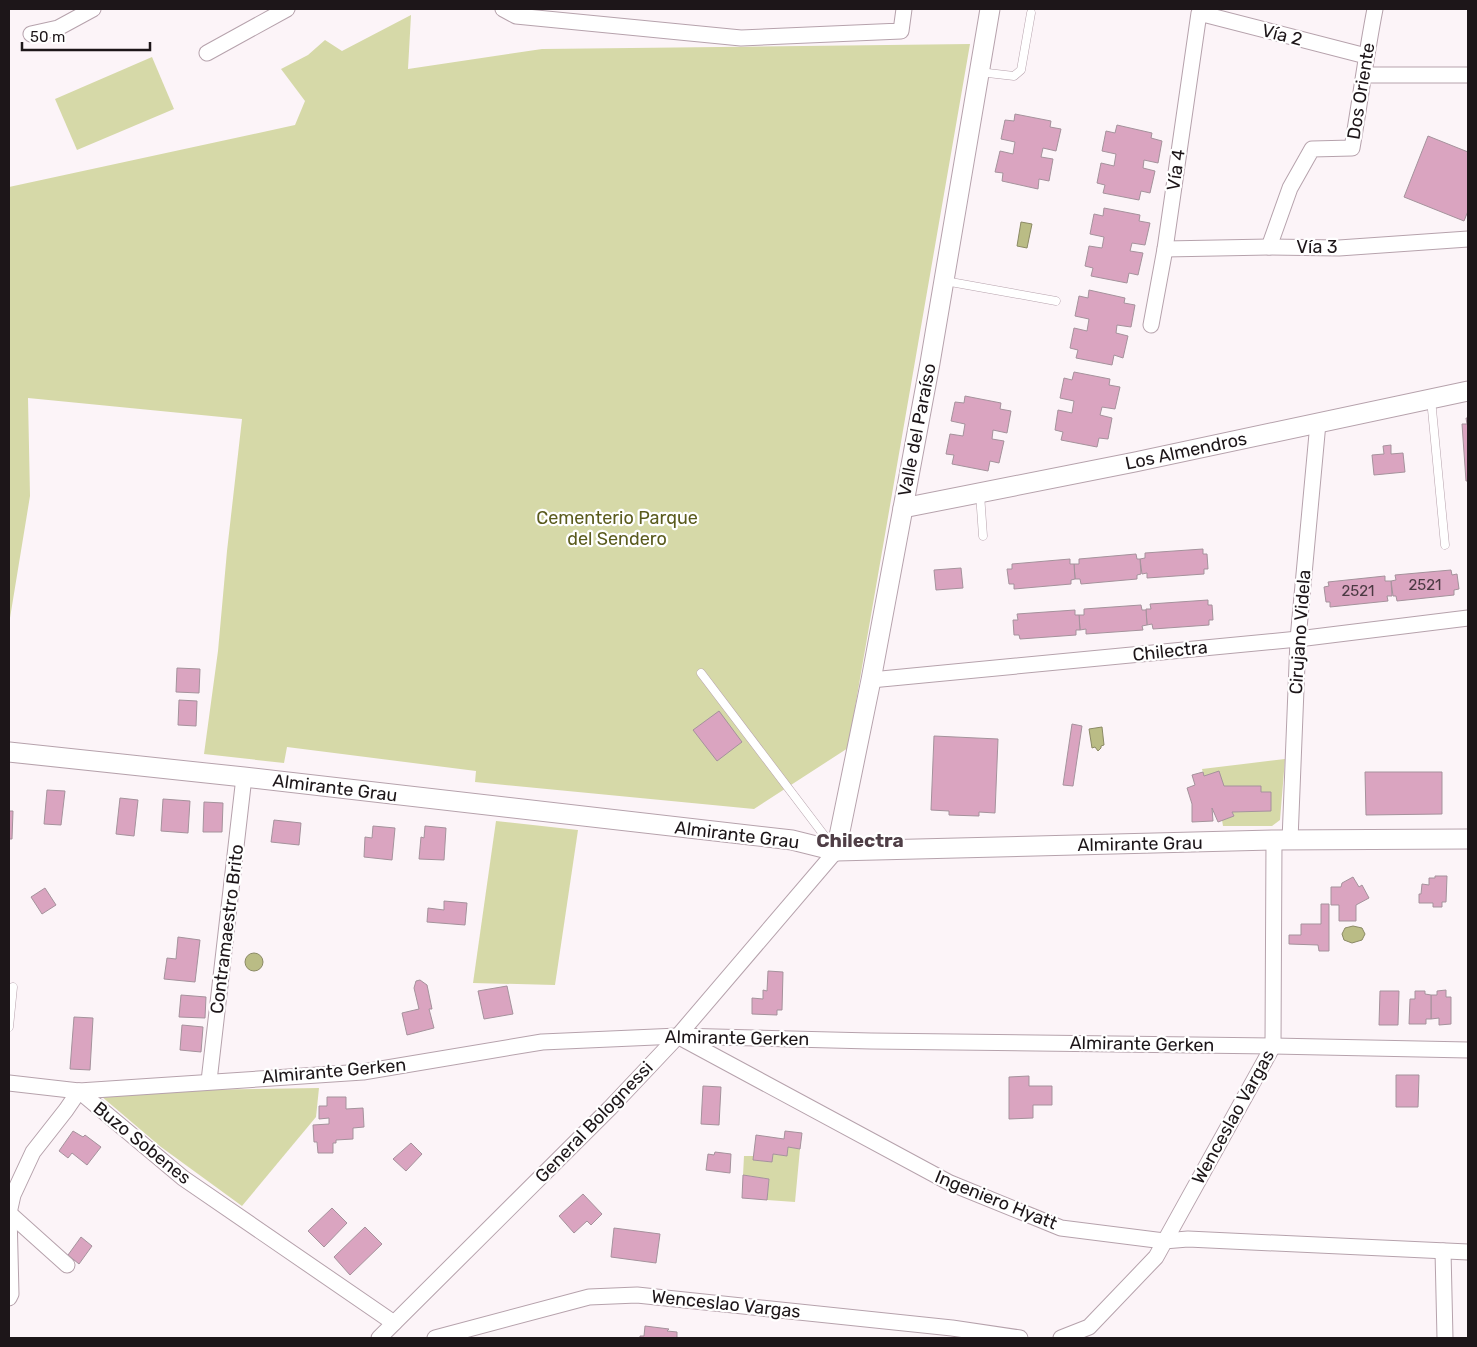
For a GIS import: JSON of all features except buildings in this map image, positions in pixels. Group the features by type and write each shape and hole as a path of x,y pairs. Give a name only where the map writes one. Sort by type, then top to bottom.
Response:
{"street":[{"path":"31,34 58,28 93,9"},
{"path":"207,54 288,9"},
{"path":"503,9 516,16 741,38 901,31 904,9"},
{"name":"Valle del Paraíso","path":"836,851 871,680 930,363 990,9"},
{"name":"Dos Oriente","path":"1269,247 1290,188 1312,149 1352,148 1375,9"},
{"name":"Vía 2","path":"1199,13 1366,56"},
{"name":"Vía 4","path":"1151,325 1165,249 1199,13"},
{"path":"1365,74 1468,75"},
{"name":"Vía 3","path":"1165,249 1338,248 1468,238"},
{"name":"Los Almendros","path":"903,508 1135,462 1468,391"},
{"name":"Cirujano Videla","path":"1282,840 1318,423"},
{"name":"Chilectra","path":"871,680 1298,639 1468,618"},
{"name":"Almirante Grau","path":"9,752 792,840 836,851 1282,840 1468,839"},
{"name":"Contramaestro Brito","path":"209,1082 244,777"},
{"name":"Wenceslao Vargas","path":"1061,1338 1089,1327 1156,1257 1273,1046 1282,840"},
{"name":"General Bolognessi","path":"379,1338 610,1108 678,1036 836,851"},
{"name":"Almirante Gerken","path":"9,1082 79,1091 364,1072 542,1042 678,1036 1468,1050"},
{"name":"Ingeniero Hyatt","path":"678,1036 950,1183 1061,1228 1164,1241 1188,1239 1468,1252"},
{"name":"Buzo Sobenes","path":"9,1298 11,1294 9,1213 13,1195 33,1152 79,1091 183,1178 394,1323"},
{"path":"9,1213 67,1266"},
{"path":"1443,1251 1445,1338"},
{"name":"Wenceslao Vargas","path":"436,1338 589,1297 637,1295 952,1333 1020,1338"}],"lane":[{"path":"980,72 1014,76 1021,70 1031,13"},
{"path":"944,281 1056,302"},
{"path":"1431,399 1445,545"},
{"path":"980,492 983,536"},
{"path":"701,673 836,851"},
{"path":"9,1027 13,987"}],"green space":[{"name":"Cementerio Parque del Sendero","path":"411,15 408,69 542,49 970,44 848,748 754,809 475,782 476,771 287,747 284,763 204,754 218,651 242,419 28,398 30,496 9,624 9,187 295,125 305,101 281,69 308,55 325,40 342,51"},
{"path":"152,57 174,109 77,150 55,99"},
{"path":"1285,759 1280,820 1272,826 1223,826 1222,820 1234,816 1232,812 1270,811 1271,792 1261,792 1261,786 1224,786 1204,776 1202,769"},
{"path":"496,821 578,830 555,985 473,983"},
{"path":"319,1088 316,1117 242,1206 161,1147 101,1096 190,1090"},
{"path":"788,1147 800,1149 795,1202 767,1200 769,1179 743,1175 744,1156 753,1156 753,1160 772,1162 773,1154 787,1156"}],"shaded area":[{"path":"1021,222 1032,224 1027,248 1017,246"},
{"path":"1102,727 1104,745 1098,751 1095,747 1092,748 1089,729"},
{"path":"1353,926 1362,928 1365,934 1362,940 1352,943 1344,940 1342,934 1345,928"},
{"path":"250,953 258,953 263,958 261,969 250,971 245,966 245,958"}],"district":[{"name":"Chilectra","path":"860,840"}]}
